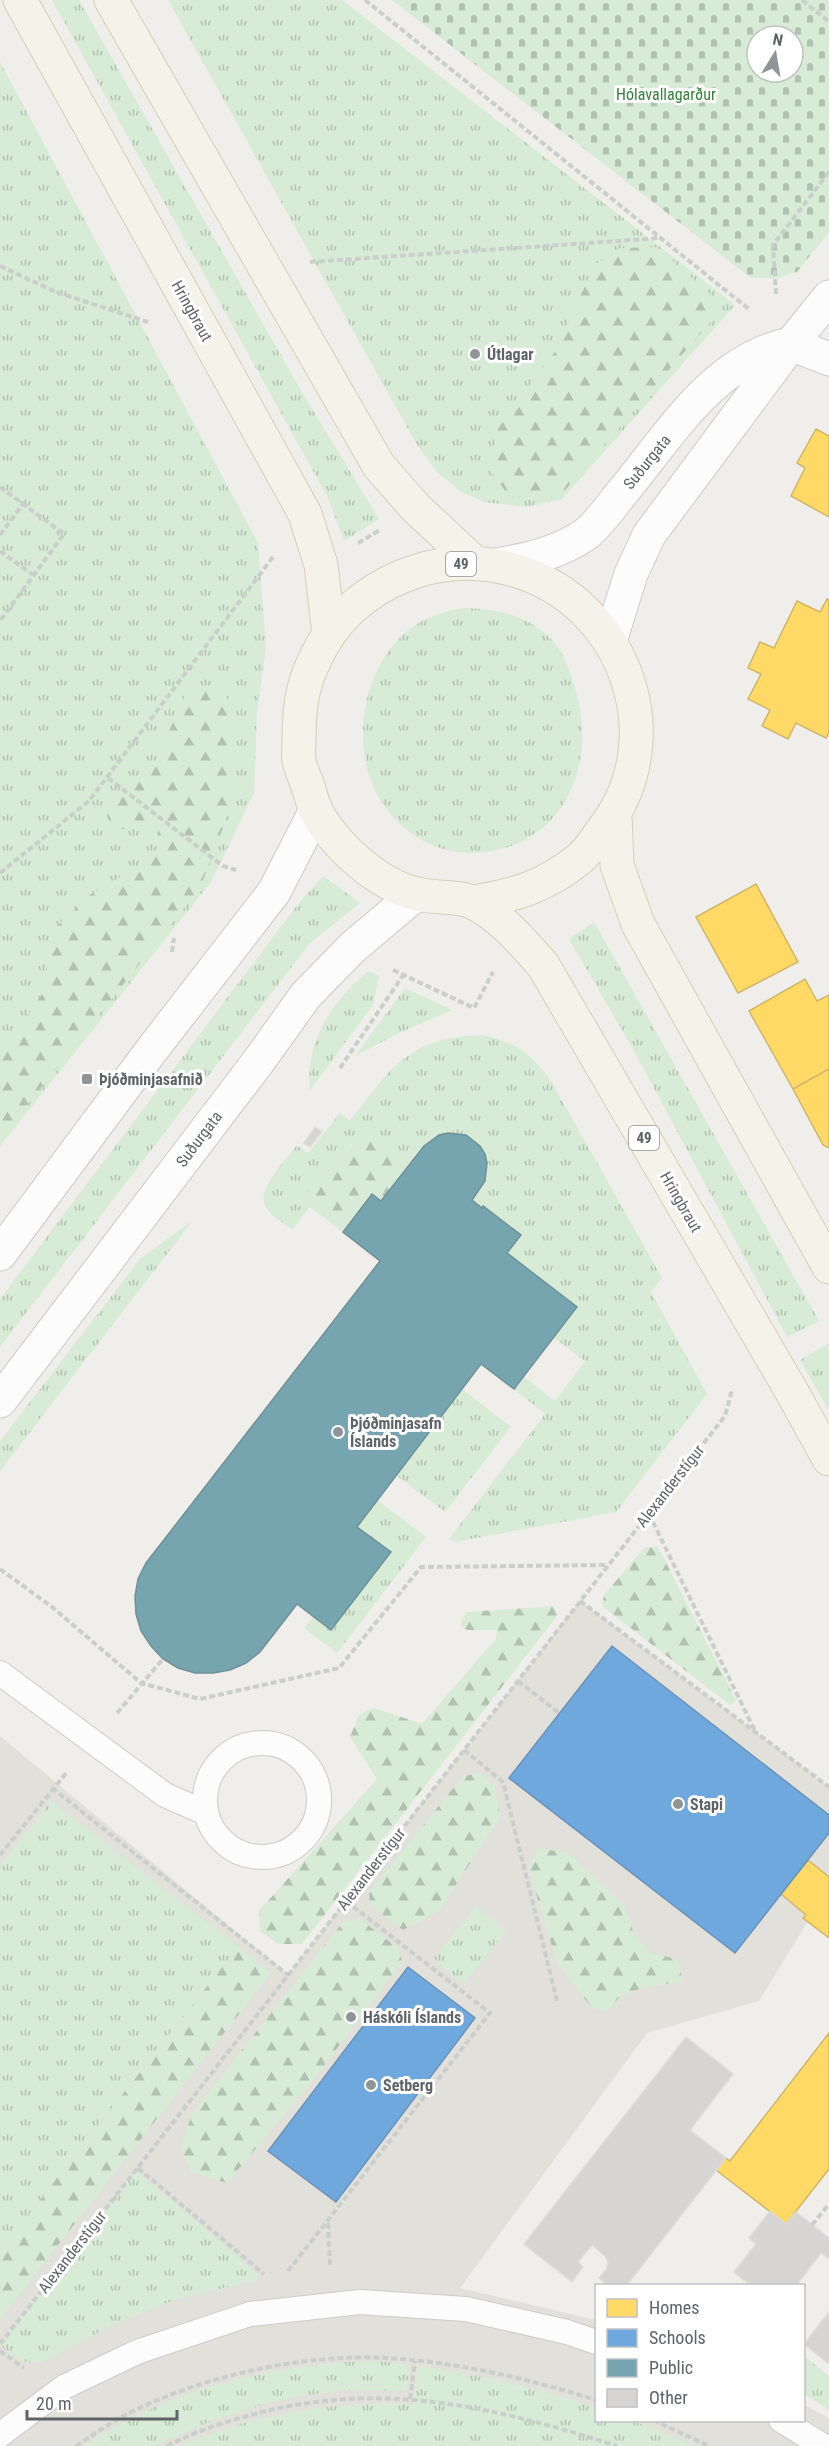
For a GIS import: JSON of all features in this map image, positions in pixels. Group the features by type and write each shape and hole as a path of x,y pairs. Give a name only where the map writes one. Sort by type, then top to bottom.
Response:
{"main road":[{"name":"Hringbraut","path":"20,0 305,514 321,565 329,634"},
{"name":"49","path":"111,0 379,466 416,508 485,564"},
{"path":"610,641 631,573 649,536 791,344 829,297"},
{"path":"791,344 829,359"},
{"name":"Suðurgata","path":"485,564 539,557 586,533 610,508 706,390 748,359 773,347 791,344"},
{"name":"49","path":"485,564 533,576 563,593 587,612 610,641 624,668 634,706 636,745 629,783 615,816 581,858 543,884 509,896 473,902 416,894 376,876 342,847 316,810 299,761 299,707 310,667 329,634 361,598 396,578 434,566 485,564"},
{"path":"0,1254 151,1051 274,892 316,810"},
{"name":"49","path":"615,816 617,865 638,924 827,1255"},
{"name":"Suðurgata","path":"0,1401 244,1081 306,995 352,947 416,894"},
{"name":"Hringbraut","path":"473,902 514,932 543,965 829,1459"}],"lane":[{"path":"0,1673 165,1795 206,1813 213,1831 225,1844 242,1854 260,1857 278,1855 295,1847 309,1834 317,1817 320,1799 316,1779 306,1763 291,1751 273,1744 254,1743 236,1748 220,1760 210,1776 205,1794 206,1813"},
{"path":"0,2435 63,2387 137,2352 250,2314 360,2302 466,2308 567,2332 595,2341"},
{"path":"783,2422 823,2446"}],"path":[{"path":"365,0 750,310"},
{"path":"802,0 829,22"},
{"path":"776,297 773,245 829,172"},
{"path":"309,262 662,237"},
{"path":"0,266 56,292 148,322"},
{"path":"0,487 64,534 1,618"},
{"path":"0,535 23,504"},
{"path":"321,565 416,508"},
{"path":"0,551 33,575"},
{"path":"0,873 89,801 273,557"},
{"path":"108,778 223,866 241,872"},
{"path":"340,1068 404,975"},
{"name":"Alexanderstígur","path":"0,2344 649,1514 724,1416 732,1390"},
{"path":"649,1514 757,1733"},
{"path":"0,1569 52,1607 141,1683 201,1699 339,1668 421,1567 608,1565"},
{"path":"580,1601 829,1787"},
{"path":"518,1681 559,1713"},
{"path":"464,1749 503,1782 557,2001"},
{"path":"0,1855 52,1788 288,1975"},
{"path":"284,2276 490,2013 346,1901"},
{"path":"138,2168 268,2277"},
{"path":"813,2225 829,2204"},
{"path":"328,2222 330,2268"},
{"path":"0,2351 14,2363 29,2371"},
{"path":"76,2446 119,2419 179,2393 243,2373 287,2364 346,2358 415,2361 503,2375 595,2399"},
{"path":"410,2399 415,2361"},
{"path":"167,2446 219,2424 259,2413 301,2404 347,2398 410,2399 498,2413 551,2425 617,2446"},
{"path":"655,2422 709,2446"}],"shaded area":[{"name":"Háskóli Íslands","path":"580,1601 829,1787 829,1887 759,2001 647,2033 460,2288 595,2320 595,2422 805,2422 805,2406 829,2418 829,2446 0,2446 0,1736 288,1975"}],"green space":[{"path":"52,0 79,0 300,389 379,519 344,541 328,498"},
{"path":"168,0 342,0 735,305 562,499 526,507 484,502 461,492 437,472 417,445"},
{"name":"Hólavallagarður","path":"392,0 829,0 829,232 797,272 776,278 751,278"},
{"path":"0,62 258,543 266,648 257,712 254,793 211,882 0,1146"},
{"path":"657,247 710,294 712,320 560,496 534,501 508,495 490,469 496,431 557,349 594,265 620,248"},
{"path":"464,608 511,615 532,624 551,639 564,657 570,671 582,722 582,750 576,778 564,802 548,823 526,839 500,849 469,853 444,849 421,840 393,817 373,785 366,761 363,735 365,709 382,660 398,640 417,624 445,612"},
{"path":"216,687 227,697 234,766 228,814 200,888 0,1139 0,1047 10,1041 44,991 52,931 88,896 157,855 158,826 113,830 107,816 111,801 149,775 186,694"},
{"path":"323,876 360,903 310,943 0,1347 0,1299 298,904"},
{"path":"594,922 819,1321 787,1337 633,1049 569,939"},
{"path":"368,971 379,976 373,1005 310,1090 312,1055 324,1024 343,996"},
{"path":"405,988 452,1010 399,1033 355,1056"},
{"path":"482,1035 504,1041 521,1050 551,1081 662,1278 651,1292 707,1394 616,1512 455,1542 449,1539 545,1414 514,1389 523,1376 555,1401 585,1361 553,1337 507,1253 521,1235 484,1206 482,1208 472,1200 483,1186 487,1169 480,1148 473,1140 463,1135 442,1134 427,1142 404,1172 352,1143 318,1188 306,1193 310,1207 292,1230 269,1212 264,1202 264,1193 279,1167 297,1145 308,1153 340,1113 350,1121 378,1085 404,1059 436,1042"},
{"path":"364,1136 376,1141 399,1158 404,1172 381,1201 372,1194 343,1232 310,1207 306,1193 323,1181 348,1149"},
{"path":"193,1220 0,1471 0,1441 140,1259"},
{"path":"829,1343 829,1411 800,1360"},
{"path":"462,1389 511,1427 445,1512 396,1475"},
{"path":"377,1500 426,1537 337,1653 304,1628 313,1617 331,1630 391,1552 357,1527"},
{"path":"645,1547 658,1547 736,1700 730,1705 602,1606 604,1595"},
{"path":"554,1606 557,1616 302,1944 278,1944 260,1931 259,1911 377,1779 350,1737 359,1715 374,1708 422,1724 496,1639 497,1630 467,1630 460,1625 466,1612"},
{"path":"482,1773 495,1788 500,1817 439,1911 403,1930 370,1905 369,1892 463,1776"},
{"path":"51,1801 238,1947 0,2251 0,1866"},
{"path":"538,1848 568,1853 624,1906 635,1936 650,1953 677,1959 683,1982 649,1986 623,1994 606,2011 592,2008 557,1963 528,1867"},
{"path":"476,1906 506,1931 463,1984 433,1959"},
{"path":"359,1918 399,1949 402,1962 314,2079 227,2183 191,2172 181,2148 192,2113 343,1922"},
{"path":"238,1947 271,1973 0,2319 0,2251"},
{"path":"135,2170 259,2275 256,2280 174,2300 115,2324 41,2362 23,2361 12,2356 0,2343"},
{"path":"805,2357 829,2376 829,2410 805,2395"},
{"path":"347,2362 386,2362 410,2365 406,2391 345,2390 300,2396 274,2401 216,2419 153,2446 83,2446 146,2411 210,2387 276,2371"},
{"path":"418,2366 441,2369 574,2400 595,2407 595,2422 636,2422 695,2446 180,2446 236,2426 294,2412 352,2405 412,2404"}],"building: Homes":[{"path":"816,429 829,436 829,517 791,496 805,468 797,463"},
{"path":"827,599 829,600 829,732 826,738 796,723 788,739 762,726 770,710 748,699 761,674 748,668 760,642 774,648 797,601 820,612"},
{"path":"756,884 798,962 738,993 696,917"},
{"path":"805,979 817,1001 829,995 829,1069 793,1089 749,1011"},
{"path":"829,1069 829,1148 823,1145 793,1089"},
{"path":"808,1860 829,1877 829,1938 803,1918 806,1915 781,1894"},
{"path":"829,2033 829,2169 786,2224 716,2170 726,2158 730,2161"}],"building: Schools":[{"name":"Stapi","path":"612,1646 829,1815 829,1833 735,1953 509,1778"},
{"name":"Setberg","path":"408,1967 475,2018 336,2202 268,2151"}],"building: Public":[{"name":"Þjóðminjasafn Íslands","path":"448,1133 466,1135 480,1146 485,1154 487,1163 485,1181 472,1200 521,1235 507,1253 577,1307 514,1389 481,1364 357,1527 391,1552 331,1630 297,1604 260,1652 246,1663 230,1670 213,1673 195,1673 178,1668 163,1659 141,1631 136,1614 135,1596 138,1579 146,1563 380,1261 343,1232 372,1194 381,1201 424,1146 439,1135"}],"building: Other":[{"path":"315,1127 322,1132 310,1147 304,1143"},
{"path":"686,2037 733,2074 690,2130 726,2158 628,2284 606,2284 599,2278 606,2270 608,2262 606,2257 592,2245 578,2262 583,2267 572,2282 524,2244"},
{"path":"770,2211 786,2224 796,2212 829,2238 829,2259 821,2253 798,2284 749,2284 734,2272 756,2244 749,2238"},
{"path":"829,2312 829,2364 805,2343"}],"place":[{"name":"Útlagar","path":"475,354"},
{"name":"Þjóðminjasafnið","path":"87,1079"},
{"name":"Þjóðminjasafn Íslands","path":"338,1432"},
{"name":"Stapi","path":"678,1804"},
{"name":"Háskóli Íslands","path":"351,2017"},
{"name":"Setberg","path":"371,2085"}]}
